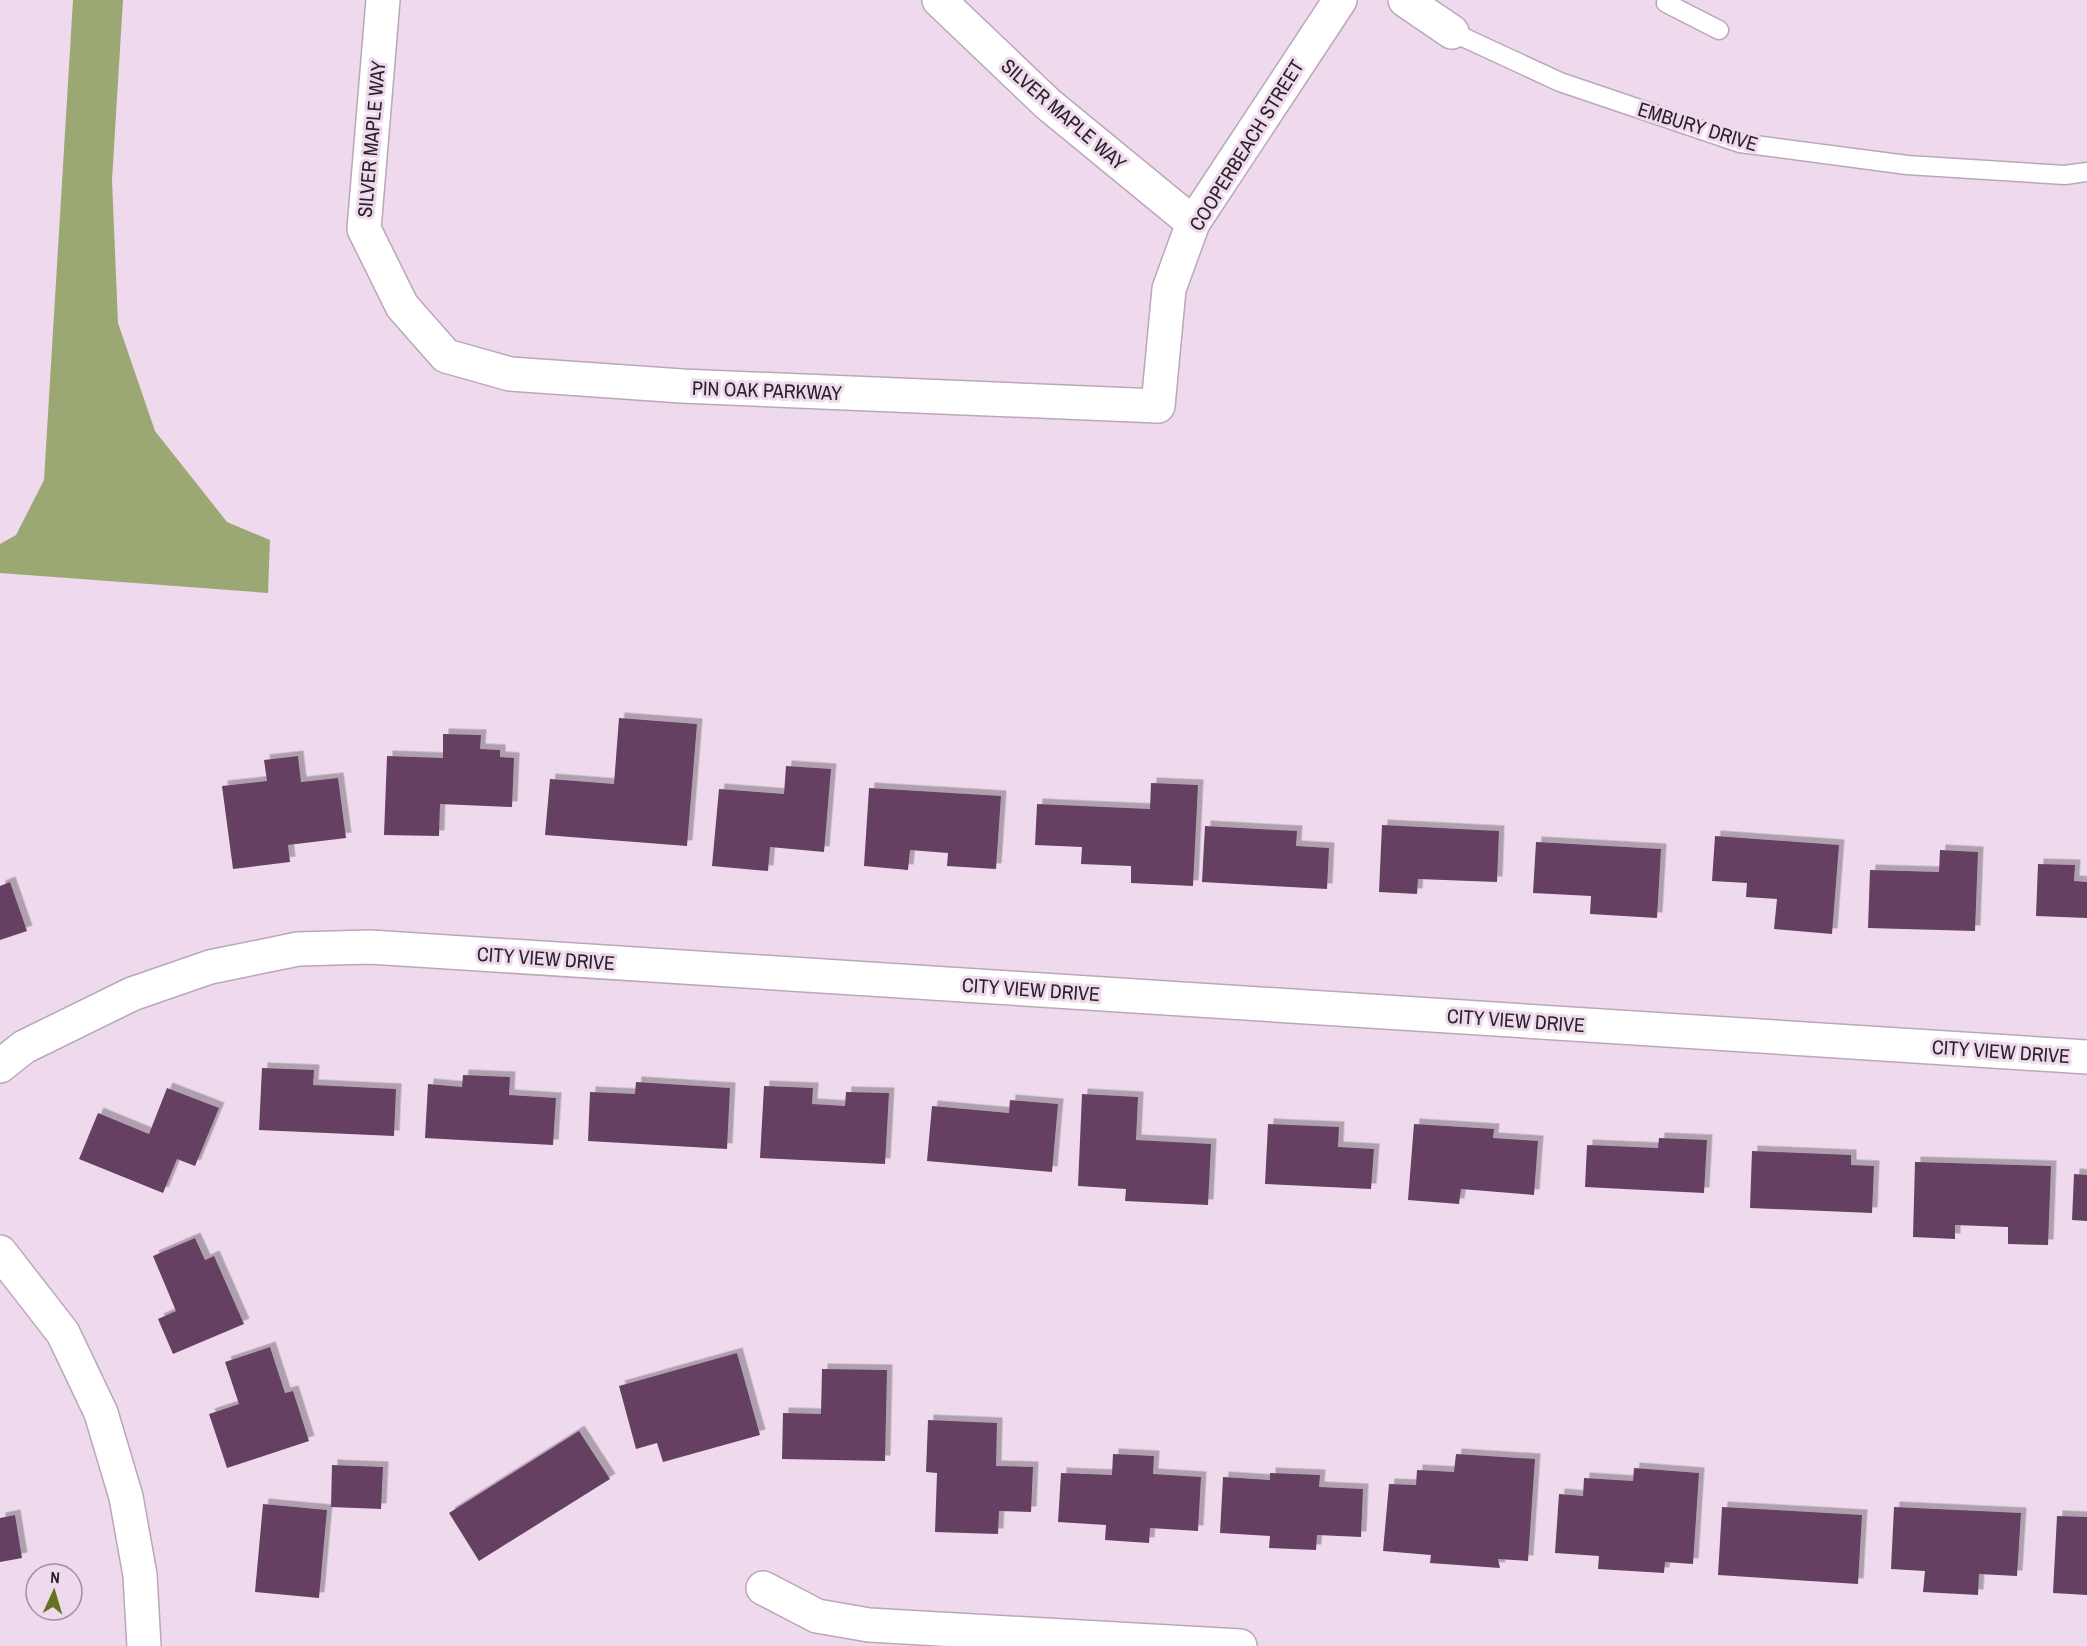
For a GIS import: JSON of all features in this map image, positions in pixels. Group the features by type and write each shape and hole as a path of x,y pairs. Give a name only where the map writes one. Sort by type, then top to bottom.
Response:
{"street":[{"name":"SILVER MAPLE WAY","path":"383,0 364,229 402,306"},
{"name":"SILVER MAPLE WAY","path":"939,0 1048,104 1193,223"},
{"name":"COOPERBEACH STREET","path":"1158,406 1169,289 1193,223 1340,0"},
{"name":"EMBURY DRIVE","path":"1405,0 1452,32"},
{"name":"PIN OAK PARKWAY","path":"402,306 446,356 510,374 694,387 1158,406"},
{"name":"CITY VIEW DRIVE","path":"0,1066 24,1047 132,994 210,968 298,950 370,947 2087,1057"},
{"path":"0,1252 63,1333 101,1413 126,1497 140,1575 144,1646"},
{"path":"763,1588 817,1616 869,1625 1146,1643 1240,1646"}],"lane":[{"path":"1667,0 1665,3 1719,30"},
{"name":"EMBURY DRIVE","path":"1452,32 1560,82 1740,143 1907,165 2066,175 2087,172"}],"green space":[{"path":"73,0 123,0 112,180 118,323 155,431 227,522 270,540 268,593 0,573 0,544 16,535 44,480"}],"building":[{"path":"619,718 697,724 687,846 545,835 550,779 614,784"},
{"path":"443,734 481,735 480,749 500,750 500,757 514,758 512,807 440,804 439,836 384,835 387,756 443,758"},
{"path":"298,756 301,782 338,778 346,838 288,845 290,862 233,869 222,786 267,781 264,760"},
{"path":"786,766 831,769 824,852 770,847 768,871 712,866 719,789 784,794"},
{"path":"1151,783 1198,785 1193,886 1131,883 1131,866 1081,864 1082,847 1035,845 1037,804 1150,809"},
{"path":"869,788 1001,796 996,869 947,866 948,853 910,850 908,870 864,866"},
{"path":"1382,825 1499,831 1497,882 1418,879 1417,894 1379,892"},
{"path":"1205,826 1297,831 1296,846 1329,848 1327,889 1202,882"},
{"path":"1715,836 1839,845 1832,934 1774,929 1777,899 1746,897 1747,883 1712,881"},
{"path":"1536,842 1661,849 1657,918 1590,914 1591,896 1533,893"},
{"path":"1940,850 1978,852 1975,931 1868,928 1870,870 1939,872"},
{"path":"2038,864 2075,865 2074,881 2087,882 2087,918 2036,916"},
{"path":"10,882 27,931 0,940 0,886"},
{"path":"262,1068 314,1070 313,1085 396,1089 394,1136 259,1130"},
{"path":"463,1075 510,1077 509,1095 556,1098 553,1145 425,1138 428,1084 462,1087"},
{"path":"636,1082 730,1088 727,1149 588,1141 590,1092 635,1094"},
{"path":"764,1086 813,1088 812,1104 845,1106 846,1092 889,1093 885,1164 760,1158"},
{"path":"167,1088 219,1108 195,1166 177,1159 163,1193 79,1159 98,1113 149,1134"},
{"path":"1082,1094 1138,1097 1136,1140 1211,1144 1208,1205 1125,1201 1126,1189 1078,1186"},
{"path":"1010,1100 1058,1104 1052,1172 927,1161 932,1106 1009,1113"},
{"path":"1268,1124 1339,1127 1338,1147 1374,1149 1371,1189 1265,1184"},
{"path":"1414,1124 1494,1129 1493,1138 1538,1141 1534,1195 1461,1189 1459,1204 1408,1200"},
{"path":"1659,1138 1707,1140 1704,1193 1585,1187 1587,1145 1658,1148"},
{"path":"1752,1151 1851,1155 1851,1165 1874,1166 1872,1213 1750,1208"},
{"path":"1915,1162 2051,1166 2048,1245 2008,1244 2008,1227 1955,1225 1955,1239 1913,1237"},
{"path":"2074,1174 2087,1175 2087,1221 2072,1220"},
{"path":"195,1238 205,1260 214,1256 244,1324 173,1354 158,1319 176,1311 153,1256"},
{"path":"270,1347 285,1393 293,1391 309,1441 227,1468 209,1414 239,1404 225,1362"},
{"path":"737,1353 760,1435 663,1462 657,1443 636,1449 619,1386"},
{"path":"822,1369 887,1370 885,1461 782,1459 783,1413 821,1414"},
{"path":"928,1420 997,1423 996,1466 1033,1467 1031,1512 999,1511 998,1534 935,1532 937,1473 926,1472"},
{"path":"579,1431 610,1479 479,1561 449,1513"},
{"path":"1113,1454 1154,1456 1153,1474 1201,1477 1198,1531 1150,1528 1149,1543 1105,1540 1106,1525 1058,1522 1061,1473 1112,1475"},
{"path":"1456,1454 1535,1459 1528,1561 1498,1559 1500,1568 1430,1563 1431,1555 1383,1551 1389,1484 1416,1485 1417,1470 1454,1472"},
{"path":"332,1465 383,1467 381,1509 331,1507"},
{"path":"1634,1468 1699,1473 1693,1564 1665,1562 1664,1573 1598,1569 1599,1556 1555,1553 1559,1494 1583,1496 1584,1478 1633,1481"},
{"path":"1270,1473 1320,1475 1319,1487 1363,1489 1361,1537 1317,1535 1316,1550 1269,1548 1270,1536 1220,1533 1223,1477 1270,1480"},
{"path":"263,1504 327,1510 319,1598 255,1592"},
{"path":"1722,1507 1862,1515 1858,1584 1718,1575"},
{"path":"1894,1507 2021,1513 2017,1576 1979,1574 1978,1595 1923,1592 1925,1571 1891,1569"},
{"path":"15,1515 22,1558 0,1562 0,1518"},
{"path":"2057,1516 2087,1517 2087,1595 2053,1593"}]}
